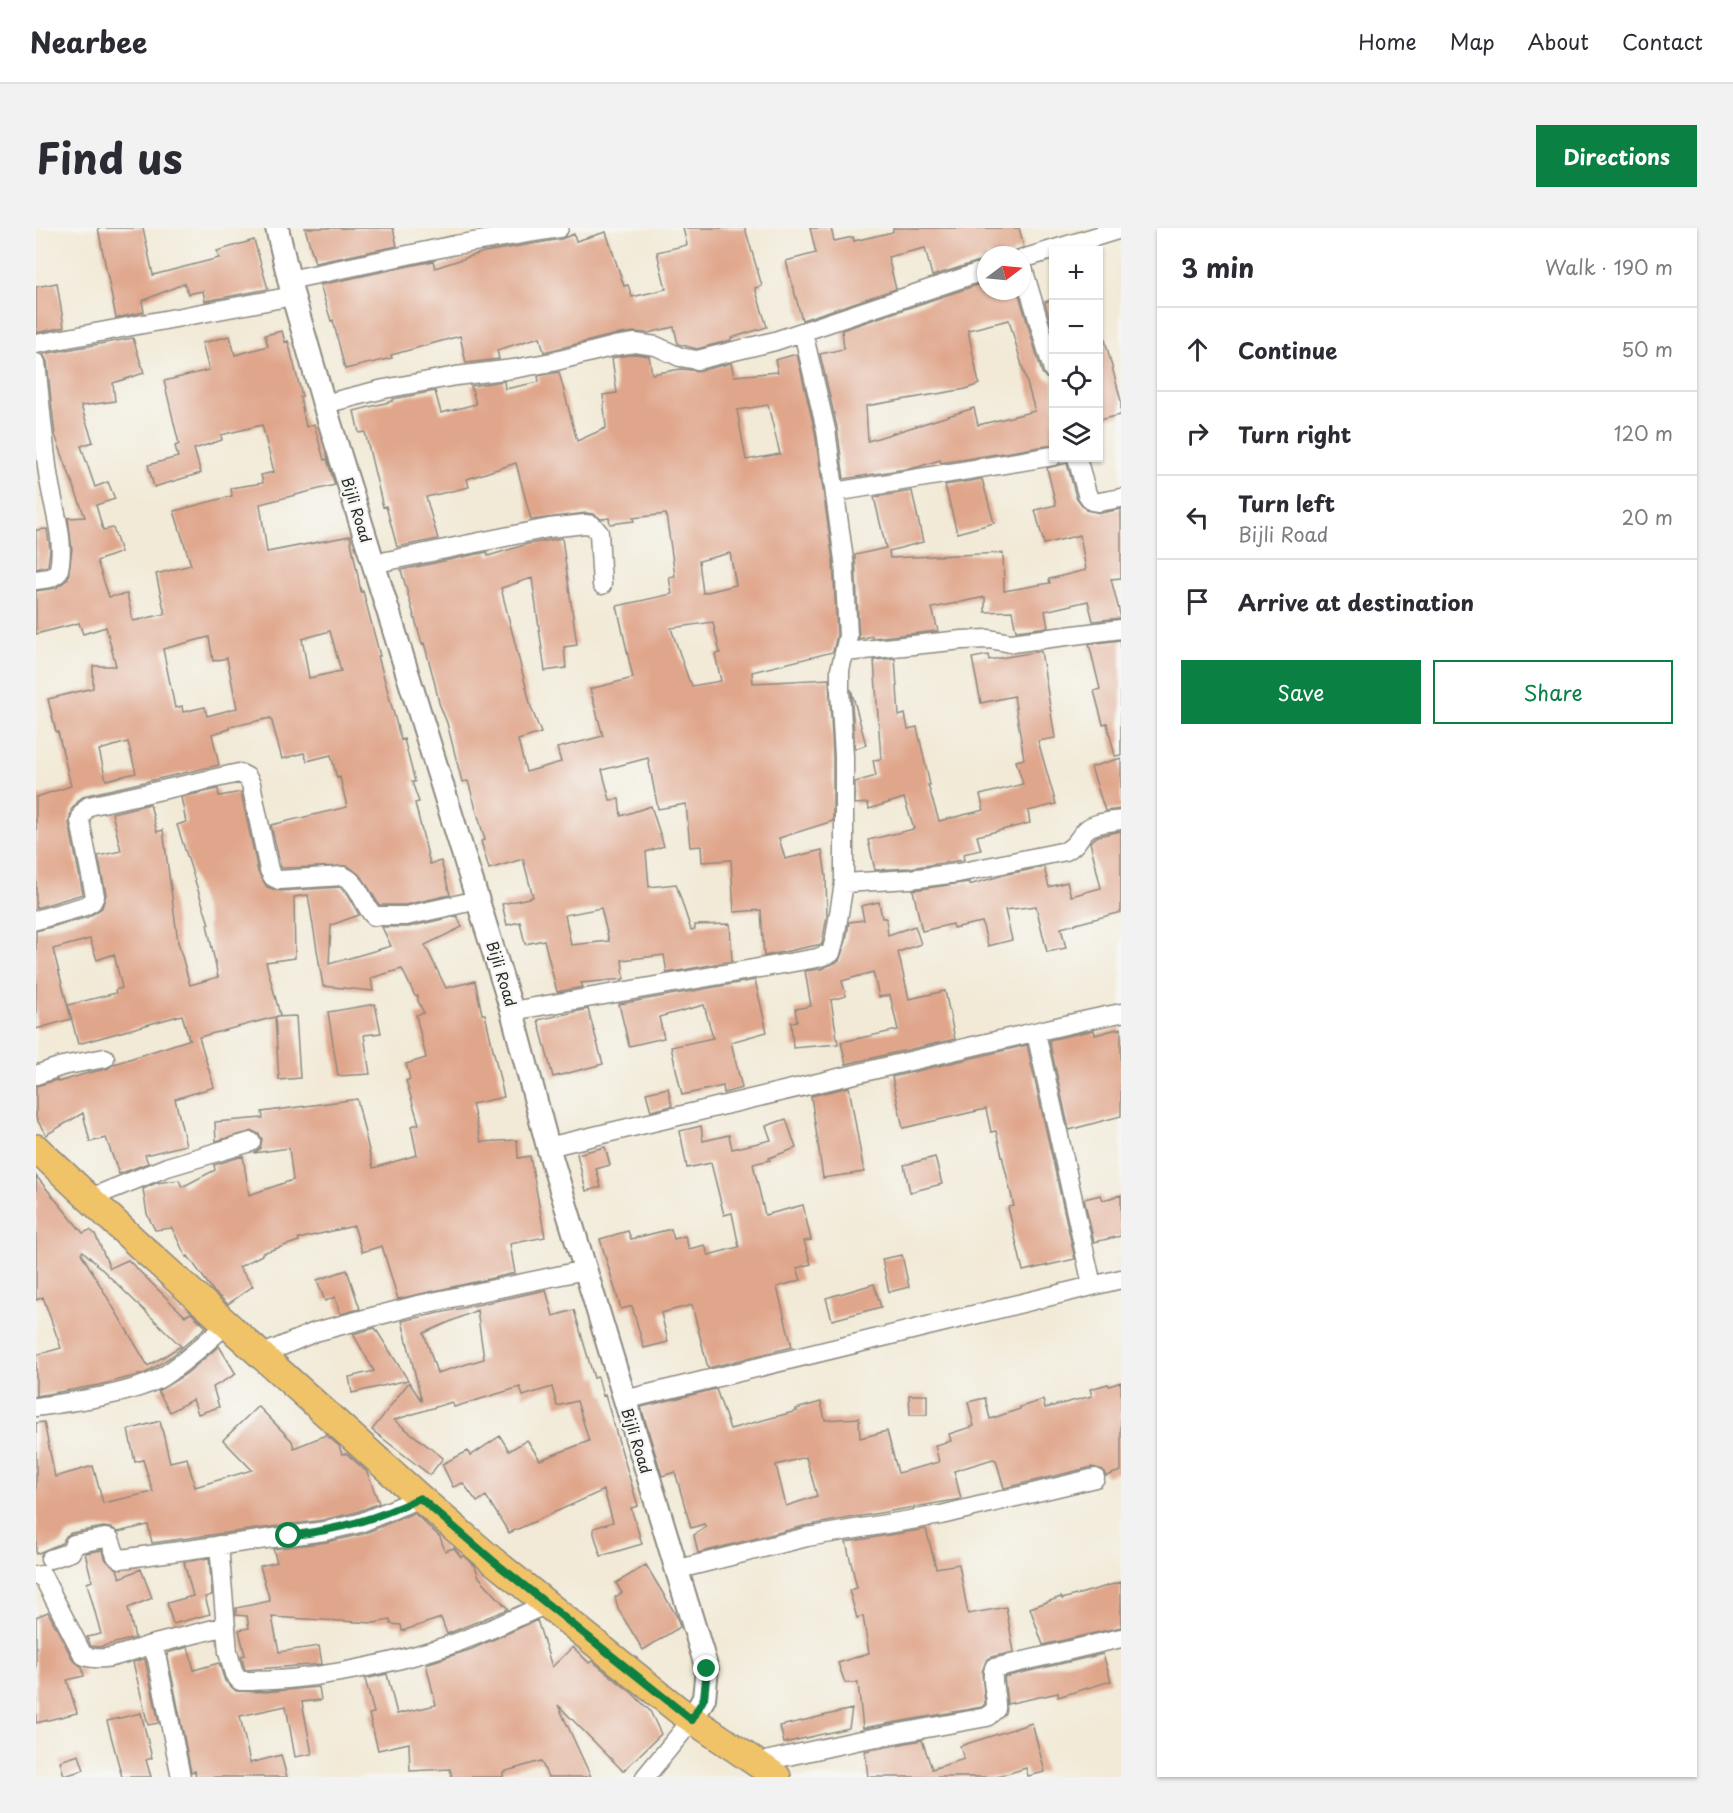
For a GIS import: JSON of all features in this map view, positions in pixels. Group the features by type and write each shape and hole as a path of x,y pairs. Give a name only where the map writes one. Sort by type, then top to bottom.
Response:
{"main road":[{"path":"36,1148 420,1498 547,1604 692,1720 767,1770"}],"street":[{"name":"Bijli Road","path":"277,228 291,288 324,404 512,1011 548,1147 707,1669 704,1698 692,1720"},
{"path":"36,344 291,288 455,245 559,228"},
{"path":"1031,256 1109,231"},
{"path":"324,404 384,389 552,362 635,343 656,346 680,357 697,360 803,332 977,273"},
{"path":"1031,295 1049,356"},
{"path":"512,1011 817,958 831,953 836,938 844,883 845,812 840,670 848,636 847,603 826,430 803,332"},
{"path":"36,363 48,475 62,562 58,573 50,578 36,580"},
{"path":"835,492 1049,457"},
{"path":"1078,462 1087,494 1092,501 1121,498"},
{"path":"372,564 549,528 585,524 592,525 599,533 602,585"},
{"path":"845,651 962,640 989,639 1011,643 1121,628"},
{"path":"36,920 85,906 92,902 95,896 80,821 82,814 89,806 239,773 247,777 251,784 268,870 273,877 279,880 343,876 355,885 368,910 374,916 406,916 478,900"},
{"path":"844,883 958,873 1066,851 1077,845 1085,830 1092,826 1121,820"},
{"path":"548,1147 1121,1013"},
{"path":"1036,1033 1092,1285"},
{"path":"36,1075 62,1066 105,1058"},
{"path":"90,1198 167,1167 251,1142"},
{"path":"261,1355 315,1332 418,1305 585,1270"},
{"path":"624,1400 1121,1279"},
{"path":"36,1407 126,1390 160,1378 227,1324"},
{"path":"675,1570 807,1537 941,1515 1095,1478"},
{"path":"50,1559 69,1552 74,1544 108,1538 116,1556 121,1559 325,1531 360,1523 420,1498"},
{"path":"219,1545 228,1652 234,1674 240,1681 264,1681 341,1671 431,1650 547,1604"},
{"path":"36,1576 42,1575 83,1655 90,1659 100,1659 226,1626"},
{"path":"767,1770 856,1741 987,1717 996,1709 997,1698 991,1676 994,1668 1121,1638"},
{"path":"151,1645 157,1659 181,1777"},
{"path":"645,1777 692,1720"}],"building":[{"path":"98,228 143,228 153,275 219,258 217,251 254,240 268,289 205,301 203,291 188,294 185,283 142,301 144,312 116,318"},
{"path":"305,228 393,228 397,246 315,263"},
{"path":"683,228 745,228 762,286 755,288 767,327 697,349 678,344 674,327 648,333 613,335 544,352 540,337 497,350 499,359 466,363 460,336 391,355 392,358 345,369 333,320 331,321 320,285 433,261 435,268 484,252 561,239 574,234 576,241 606,232 624,286 628,285 632,297 666,289 657,252 687,245"},
{"path":"810,228 831,228 834,241 853,237 854,241 893,232 893,228 1019,228 1024,246 977,246 977,262 932,276 925,248 888,257 896,289 802,320 786,261 816,253"},
{"path":"57,283 64,327 36,333 36,287"},
{"path":"977,285 977,300 1021,300 1042,373 1049,379 1049,446 941,463 940,460 918,467 844,479 837,427 820,354 844,349 842,330","holes":["1009,320 1035,411 978,425 974,408 868,441 866,406 966,389 979,384 968,330"]},
{"path":"1049,300 1049,317 1045,302"},
{"path":"282,331 285,342 288,341 302,396 300,397 306,427 314,424 324,460 327,459 335,485 260,504 267,552 350,536 361,592 363,591 380,656 378,656 415,782 412,782 419,802 415,803 430,864 441,861 450,895 405,905 379,905 362,877 348,866 281,868 271,825 347,807 340,777 337,778 331,755 307,761 304,753 282,759 271,718 229,727 230,729 212,734 219,765 81,798 71,810 69,823 83,894 36,908 36,797 71,786 48,699 93,688 93,666 116,666 106,627 83,634 79,623 36,634 36,591 56,588 68,579 72,549 68,518 85,517 55,435 47,362 43,354 133,338 144,373 113,383 115,401 81,406 93,442 81,446 95,487 108,482 115,499 96,505 103,530 113,528 121,552 97,561 109,597 127,594 133,621 165,614 156,574 191,565 174,511 232,496 231,488 263,483 261,475 274,472 262,425 221,435 222,440 194,449 201,473 154,487 148,465 178,457 175,446 179,444 164,381 209,370 202,343 230,336 235,355 268,346 265,335","holes":["330,631 341,671 309,678 302,639","209,637 213,661 227,658 237,708 207,716 205,707 183,712 182,706 175,708 163,649","128,742 136,773 106,780 99,750"]},
{"path":"1103,336 1121,401 1121,415 1103,419"},
{"path":"635,354 649,356 652,374 681,369 700,371 731,363 734,376 778,372 775,360 797,354 815,432 833,561 837,635 833,652 752,672 753,683 829,679 833,756 833,821 779,838 785,859 822,850 826,876 827,916 822,944 764,956 761,910 734,912 731,860 702,862 701,846 690,847 686,804 658,809 648,758 602,770 610,800 619,799 621,816 651,806 664,846 646,852 649,887 676,884 691,930 695,929 695,925 730,924 732,961 667,973 664,955 622,960 624,979 581,983 583,987 557,992 544,940 525,944 520,922 507,925 502,904 533,897 523,859 489,869 481,841 485,840 468,781 462,782 424,643 422,644 401,570 487,552 488,556 528,544 562,538 577,645 564,647 566,668 545,671 532,578 501,588 531,707 541,733 518,740 526,772 561,762 557,748 603,736 590,689 633,678 617,606 672,594 669,577 675,576 666,514 633,518 634,521 610,524 609,518 601,519 594,514 586,513 531,520 516,463 467,479 469,487 426,497 438,539 397,547 386,506 383,507 365,432 359,433 354,411 393,401 393,399 435,391 441,413 476,404 471,386 504,381 505,389 539,382 538,376 559,372 577,441 606,428 603,395 617,393 612,358","holes":["768,405 780,454 746,460 737,410","730,553 736,585 703,593 699,561","713,622 720,653 715,654 721,681 692,686 671,628","601,908 609,941 571,945 565,915"]},
{"path":"1067,463 1076,497 1086,510 1101,513 1121,509 1121,578 1111,579 1121,618 1093,621 1088,601 1045,611 1048,627 1016,631 1012,611 985,612 985,597 932,608 938,631 859,639 855,555 886,548 874,497 912,491 923,542 889,551 890,558 1003,553 1004,591 1050,583 1049,579 1086,570 1080,535 1044,544 1035,510 1056,505 1047,468"},
{"path":"982,479 994,523 957,533 945,485"},
{"path":"47,529 50,549 48,566 36,569 36,530"},
{"path":"1121,640 1121,755 1115,756 1107,723 1103,724 1094,691 1100,689 1089,644"},
{"path":"1041,651 1055,738 1038,741 1056,804 1028,811 1030,823 977,836 981,850 963,854 964,860 909,868 875,870 868,840 914,829 904,798 869,809 868,803 855,804 855,782 876,776 873,760 881,759 874,660 895,658 899,716 905,714 908,729 917,727 930,785 928,785 939,821 984,810 980,795 1023,784 1016,761 1024,759 1014,696 981,703 972,658 988,655 989,660"},
{"path":"851,690 866,745 855,749"},
{"path":"1121,758 1121,809 1105,811 1091,767"},
{"path":"218,789 219,796 241,792 258,872 267,887 280,891 340,887 348,895 359,915 331,925 329,964 391,946 382,927 408,927 457,916 462,927 425,945 446,988 475,981 482,1014 485,1014 504,1097 472,1104 481,1142 517,1140 518,1158 530,1156 545,1237 510,1244 515,1273 398,1299 382,1246 362,1252 354,1226 298,1239 299,1241 262,1253 239,1267 253,1286 228,1304 214,1292 188,1256 186,1257 172,1228 155,1230 147,1214 143,1189 156,1183 179,1180 182,1187 215,1170 214,1165 243,1156 249,1195 293,1180 289,1148 254,1153 260,1149 262,1139 253,1131 216,1141 215,1122 263,1118 262,1112 357,1099 373,1168 417,1155 411,1126 419,1124 406,1081 410,1079 406,1064 426,1058 416,1015 424,1013 418,996 415,996 402,969 371,978 373,991 323,986 308,895 294,897 295,958 266,962 280,1015 199,1037 214,1087 175,1099 186,1145 145,1155 148,1163 119,1174 106,1138 90,1142 83,1113 46,1135 36,1118 36,1086 107,1069 114,1064 191,1039 189,1039 182,1015 78,1044 68,1005 116,993 115,990 122,988 114,954 97,960 90,939 53,949 71,1019 36,1029 36,931 88,917 102,908 106,894 98,856 121,851 112,813 150,804 157,832 163,830 178,942 190,985 218,977 207,924 209,924 177,825 186,822 181,797"},
{"path":"1121,831 1121,912 1061,928 1066,948 1047,952 1036,906 1005,910 1012,940 988,946 982,922 953,928 953,924 922,931 913,890 969,882 969,885 1007,874 1044,867 1049,887 1067,882 1071,896 1101,888 1090,842 1098,836"},
{"path":"879,902 882,918 886,918 888,935 915,926 921,944 898,952 909,999 945,991 955,1039 846,1064 841,1042 898,1030 890,995 879,997 873,972 842,981 846,996 831,1000 838,1044 793,1048 791,1022 797,1021 795,1009 811,1006 805,971 821,969 839,961 846,941 849,922 864,920 861,906"},
{"path":"755,980 767,1032 731,1042 742,1088 724,1093 723,1086 682,1095 671,1047 713,1038 704,1005 659,1017 664,1038 629,1046 619,1004"},
{"path":"375,1004 381,1033 364,1035 370,1074 338,1076 328,1012"},
{"path":"588,1009 603,1064 553,1077 538,1020"},
{"path":"296,1016 300,1078 279,1080 275,1017"},
{"path":"1121,1028 1121,1116 1069,1130 1049,1040 1094,1030 1095,1035"},
{"path":"1027,1045 1075,1259 1023,1271 1008,1207 1014,1206 996,1131 991,1132 986,1109 903,1128 892,1077"},
{"path":"849,1087 864,1172 823,1178 811,1096"},
{"path":"668,1088 672,1106 651,1111 646,1093"},
{"path":"786,1119 796,1148 769,1158 770,1160 753,1164 765,1215 803,1205 811,1240 804,1241 811,1264 797,1268 801,1280 777,1287 792,1347 708,1368 692,1305 661,1313 668,1342 644,1348 632,1306 621,1309 600,1239 628,1231 631,1239 671,1229 674,1239 685,1236 689,1249 705,1245 708,1255 739,1247 732,1213 724,1215 711,1163 687,1168 680,1131 701,1126 703,1141 729,1135 732,1149 771,1140 766,1126"},
{"path":"605,1147 610,1165 596,1169 601,1187 586,1191 577,1154"},
{"path":"935,1157 942,1184 910,1192 904,1165"},
{"path":"36,1176 83,1233 90,1230 95,1234 110,1268 128,1260 185,1316 191,1313 206,1327 172,1356 146,1373 99,1385 36,1396 36,1355 61,1348 43,1297 36,1300","holes":["83,1251 181,1346 148,1366 81,1253"]},
{"path":"1101,1195 1103,1200 1121,1195 1121,1236 1094,1242 1084,1199"},
{"path":"902,1255 909,1287 889,1292 882,1259"},
{"path":"347,1270 360,1309 340,1314 335,1297 325,1301 317,1280"},
{"path":"874,1284 881,1307 832,1320 826,1298"},
{"path":"546,1290 553,1316 574,1310 594,1378 598,1377 603,1396 605,1395 638,1506 631,1508 642,1544 601,1556 594,1528 613,1522 604,1490 509,1533 486,1496 477,1502 463,1483 453,1487 442,1464 468,1451 470,1456 500,1436 509,1451 527,1440 540,1460 589,1441 577,1401 557,1406 552,1387 523,1396 520,1387 454,1407 452,1402 394,1420 443,1458 430,1475 372,1430 409,1382 422,1402 402,1321","holes":["477,1310 484,1359 437,1373 424,1333"]},
{"path":"375,1328 408,1380 352,1393 349,1377 374,1371 353,1334"},
{"path":"219,1346 236,1374 213,1387 219,1407 198,1414 193,1399 170,1412 158,1391 186,1374"},
{"path":"1121,1382 1121,1471 1106,1476 1103,1470 1092,1467 1004,1488 996,1460 993,1459 954,1471 961,1499 804,1526 698,1553 694,1535 706,1527 704,1524 691,1528 675,1472 662,1476 641,1407 716,1389 730,1429 797,1411 796,1409 821,1402 825,1420 859,1418 860,1438 887,1431 898,1473 939,1462 935,1445 951,1441 949,1434 974,1426 968,1402 985,1398 990,1419 1043,1400 1045,1408 1092,1396 1090,1389 1108,1384 1109,1386","holes":["806,1457 817,1496 786,1506 776,1465"]},
{"path":"909,1395 927,1395 927,1415 910,1415"},
{"path":"258,1406 292,1441 294,1448 326,1435 339,1446 342,1454 347,1454 367,1472 379,1503 357,1512 323,1520 152,1543 148,1525 118,1532 112,1528 103,1527 71,1533 62,1543 36,1554 36,1423 44,1422 55,1477 93,1466 103,1503 153,1492 143,1460 135,1462 128,1430 160,1421 170,1462 187,1458 195,1487 252,1470 223,1440"},
{"path":"414,1513 440,1537 445,1551 454,1548 461,1557 463,1556 475,1566 479,1577 508,1609 447,1634 441,1618 402,1631 401,1625 391,1624 390,1620 374,1623 272,1617 279,1652 319,1646 322,1664 245,1670 241,1656 245,1655 239,1630 249,1628 247,1616 236,1615 236,1608 270,1601 260,1566 277,1562 273,1549 327,1542 363,1534"},
{"path":"926,1529 936,1568 959,1564 968,1614 1006,1607 1014,1652 991,1657 986,1661 982,1672 985,1704 982,1707 863,1728 858,1683 845,1683 838,1663 869,1653 863,1616 857,1618 849,1590 857,1588 846,1542"},
{"path":"102,1550 106,1560 117,1569 120,1578 141,1569 152,1598 128,1608 135,1638 99,1647 91,1646 87,1637 101,1634 87,1583 92,1581 85,1553"},
{"path":"209,1558 212,1595 205,1597 210,1614 173,1624 167,1603 193,1596 184,1562"},
{"path":"646,1565 676,1615 680,1627 643,1650 618,1609 615,1597 622,1593 616,1583"},
{"path":"1121,1582 1121,1627 1043,1645 1030,1608 1061,1597 1062,1599"},
{"path":"48,1612 73,1660 82,1667 84,1676 67,1680 77,1713 36,1723 36,1617"},
{"path":"537,1620 552,1667 573,1647 589,1663 592,1661 632,1693 650,1711 661,1734 623,1771 558,1705 591,1777 548,1777 541,1761 503,1772 503,1777 452,1777 450,1769 410,1771 409,1743 378,1750 369,1714 374,1713 365,1679 387,1674 397,1714 436,1705 426,1664 472,1649"},
{"path":"188,1647 194,1670 219,1663 225,1681 236,1691 265,1692 319,1687 321,1700 302,1702 312,1754 295,1757 286,1706 240,1716 250,1763 281,1755 287,1777 196,1777 195,1771 191,1772 167,1653"},
{"path":"1103,1654 1111,1681 1058,1697 1058,1693 1007,1704 1004,1677"},
{"path":"145,1659 159,1723 148,1725 133,1662"},
{"path":"852,1709 849,1728 784,1743 780,1726"},
{"path":"141,1713 152,1758 146,1760 151,1777 122,1777 107,1721"},
{"path":"1032,1723 1045,1772 1028,1776 1026,1768 997,1777 868,1777 865,1751 922,1740 932,1769 964,1759 960,1746"},
{"path":"79,1755 84,1770 64,1776 60,1761"}],"route":[{"path":"289,1536 360,1523 420,1498 492,1560 692,1720 704,1698 707,1669"}]}
